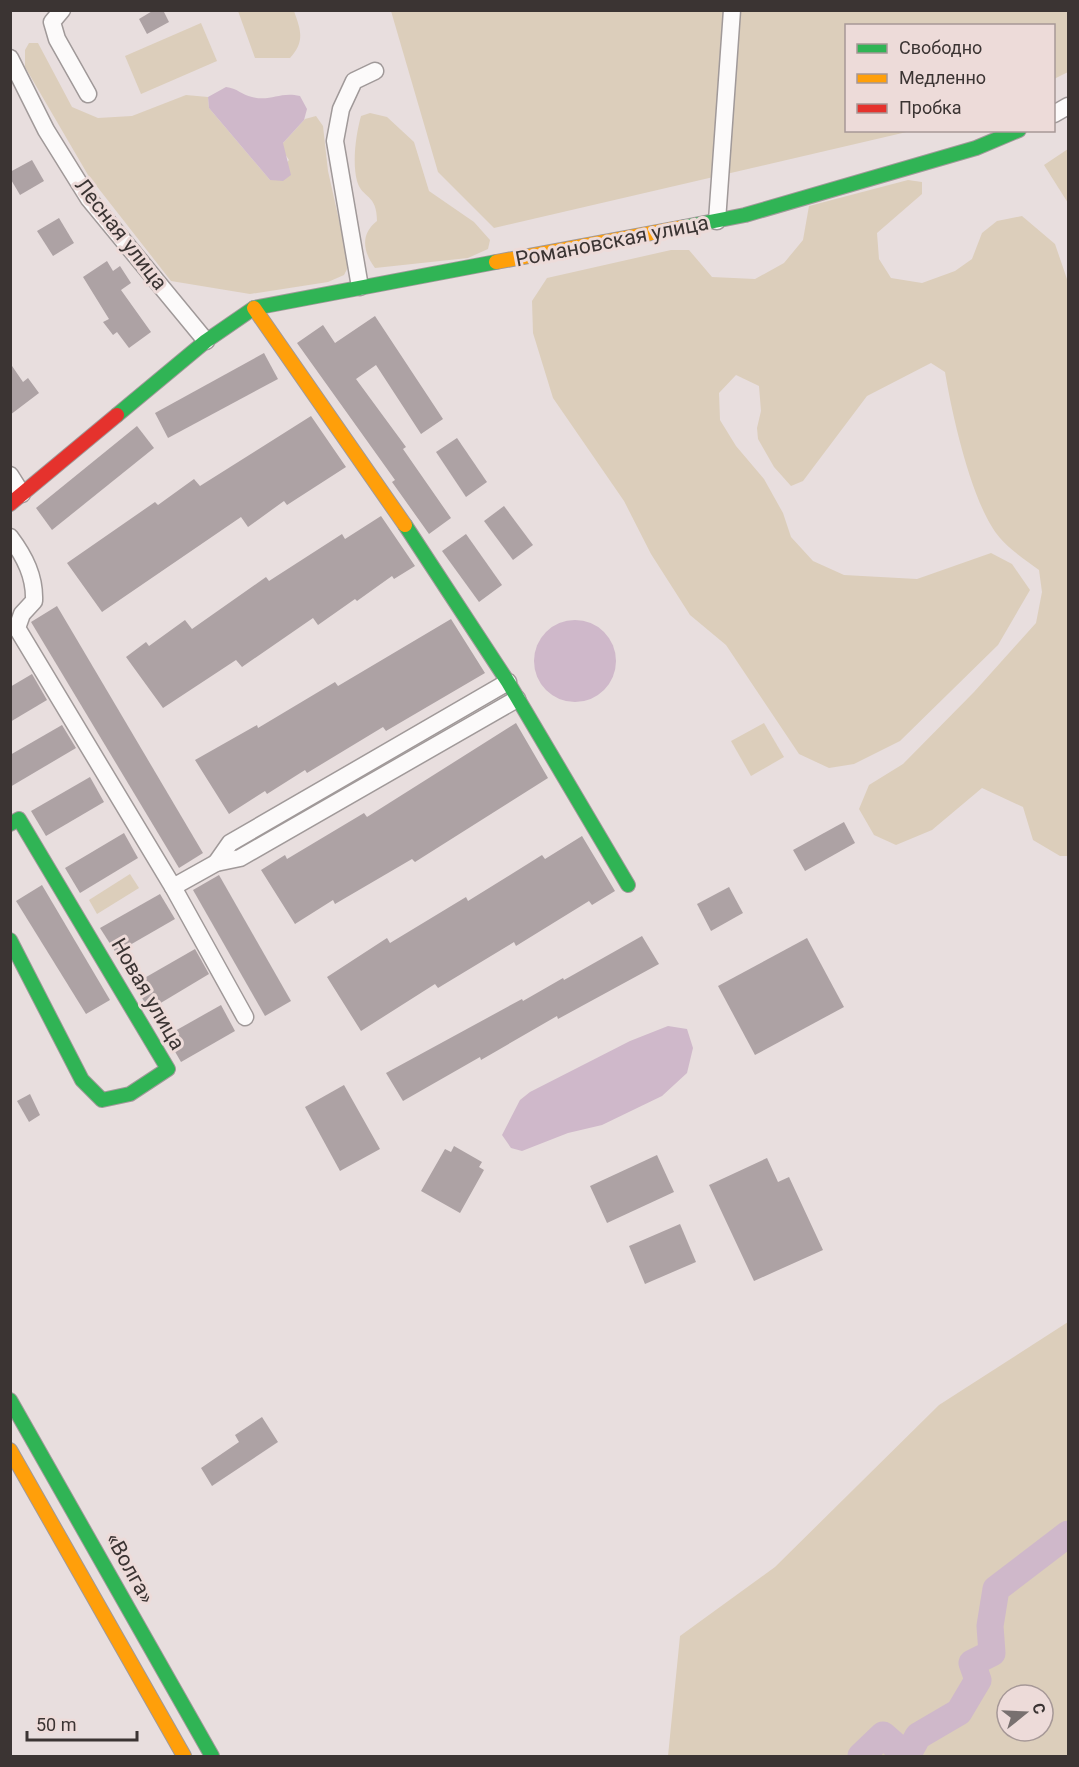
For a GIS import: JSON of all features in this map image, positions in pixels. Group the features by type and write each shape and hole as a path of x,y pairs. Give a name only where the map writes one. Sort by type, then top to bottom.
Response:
{"main road":[{"name":"Романовская улица","path":"16,499 206,341 254,308 717,221 975,148 1014,132"},
{"path":"254,308 446,584 508,682 628,885"},
{"name":"Новая улица","path":"10,824 19,819 168,1069 130,1094 102,1100 82,1080 10,939"},
{"name":"«Волга»","path":"10,1400 212,1756"},
{"path":"10,1450 184,1756"}],"street":[{"path":"62,10 52,22 57,39 88,94"},
{"path":"717,221 732,10"},
{"name":"Лесная улица","path":"10,58 46,130 89,199 206,341"},
{"path":"360,287 335,141 341,109 354,81 375,71"},
{"path":"10,475 16,499"},
{"path":"10,537 21,551 35,584 34,601 22,614 17,628 173,887 245,1017"},
{"path":"216,863 230,843 508,682"},
{"path":"173,887 216,863 240,858 517,699"},
{"path":"412,738 422,754"},
{"path":"303,802 313,817"}],"shaded area":[{"path":"238,11 294,11 300,36 295,52 290,58 255,58"},
{"path":"391,11 1068,11 1068,72 1055,78 1055,24 845,24 845,132 907,132 494,228 438,172"},
{"path":"201,23 217,61 141,94 125,56"},
{"path":"29,43 38,43 72,107 98,118 132,116 186,95 208,97 209,108 270,180 289,160 283,151 283,143 305,119 316,116 323,126 328,171 349,265 344,275 328,282 250,294 171,281 88,175 25,67 25,50"},
{"path":"226,87 259,98 300,96 307,109 304,120 283,143 291,175 283,181 270,180 209,108 208,97"},
{"path":"370,113 387,117 414,142 429,191 474,222 490,240 488,249 468,258 375,268 368,256 365,243 368,232 377,221 375,205 359,187 355,165 356,139 361,116"},
{"path":"1068,149 1068,203 1044,165"},
{"path":"908,180 922,182 922,194 877,233 879,259 891,278 922,283 955,271 972,259 982,233 997,221 1022,216 1055,244 1068,282 1068,856 1060,856 1033,840 1023,807 982,788 932,830 896,845 874,835 859,809 869,785 903,764 974,692 1036,623 1042,592 1039,570 1013,551 990,523 972,482 965,459 945,372 931,363 867,396 803,481 791,486 774,467 758,439 757,428 761,411 759,386 736,375 719,393 720,420 736,446 764,479 783,513 791,537 813,561 844,575 917,579 991,553 1012,564 1030,590 998,645 900,741 854,764 829,768 799,754 726,645 690,615 651,554 624,501 553,398 533,333 532,301 547,278 671,250 689,250 712,277 755,279 784,263 803,240 809,206"},
{"path":"575,620 591,623 604,632 613,645 616,661 613,677 604,690 591,699 575,702 559,699 546,690 537,677 534,661 537,645 546,632 559,623"},
{"path":"764,723 784,757 751,776 731,741"},
{"path":"130,874 139,888 97,914 89,900"},
{"path":"668,1026 687,1029 693,1048 687,1073 662,1096 602,1125 568,1133 522,1151 511,1148 502,1135 520,1100 530,1092 630,1041"},
{"path":"1068,1322 1068,1756 668,1756 680,1636 775,1567 939,1405"}],"building":[{"path":"154,10 163,10 169,22 147,34 139,19"},
{"path":"32,160 44,181 20,195 10,178 10,172"},
{"path":"59,218 74,243 53,256 37,231"},
{"path":"107,261 113,271 120,266 131,283 121,290 151,332 129,348 117,332 113,335 103,322 109,319 83,277"},
{"path":"375,316 443,419 421,434 376,365 356,379 406,447 403,449 451,518 429,534 392,482 395,480 297,343 323,325 335,343"},
{"path":"264,353 278,379 168,438 155,413"},
{"path":"10,363 23,382 28,378 39,393 10,415"},
{"path":"311,416 346,467 287,505 284,501 248,527 241,517 102,612 67,563 155,502 158,505 194,479 200,486"},
{"path":"137,426 154,448 52,530 36,508"},
{"path":"457,438 487,482 466,497 436,452"},
{"path":"504,506 533,545 513,560 484,521"},
{"path":"381,516 415,566 394,579 392,576 318,625 313,618 242,667 236,660 163,708 126,657 146,642 149,646 185,620 192,629 266,577 269,581 342,534 345,539"},
{"path":"466,534 502,585 479,602 442,551"},
{"path":"57,606 203,853 179,868 31,622"},
{"path":"451,619 485,673 386,731 383,727 307,773 305,770 267,794 265,791 229,814 195,760 257,725 258,728 335,682 338,686"},
{"path":"32,674 47,700 10,722 10,687"},
{"path":"516,723 548,778 415,862 412,859 335,904 333,900 295,924 261,870 285,855 287,859 364,813 367,817"},
{"path":"62,725 76,748 10,787 10,755"},
{"path":"90,777 104,802 46,836 31,811"},
{"path":"844,822 855,843 805,871 793,850"},
{"path":"124,833 138,858 80,893 65,868"},
{"path":"582,836 615,891 592,905 589,901 516,946 514,942 438,988 435,984 361,1031 327,977 387,938 390,943 466,897 468,901 542,855 545,859"},
{"path":"219,875 291,1001 265,1016 193,890"},
{"path":"42,885 110,1000 86,1014 16,901"},
{"path":"729,887 743,913 711,931 697,904"},
{"path":"160,894 175,919 116,953 100,928"},
{"path":"642,936 659,964 558,1019 557,1016 481,1060 480,1057 403,1101 386,1073 522,999 523,1001 563,978 564,980"},
{"path":"807,938 844,1007 755,1055 718,986"},
{"path":"195,949 209,974 149,1010 134,984"},
{"path":"221,1005 235,1031 181,1062 166,1036"},
{"path":"344,1085 380,1149 340,1171 305,1107"},
{"path":"30,1094 40,1115 29,1122 17,1101"},
{"path":"454,1146 482,1162 479,1167 484,1170 460,1213 421,1191 445,1149 451,1152"},
{"path":"657,1155 674,1192 607,1223 590,1186"},
{"path":"767,1158 778,1182 789,1177 823,1250 754,1281 709,1185"},
{"path":"680,1224 696,1262 645,1284 629,1246"},
{"path":"262,1417 278,1442 212,1486 201,1468 239,1442 235,1435"}],"waterway":[{"path":"861,1756 883,1735 907,1756 918,1736 959,1712 978,1680 972,1663 992,1653 990,1626 996,1589 1068,1534"}],"traffic: fast":[{"path":"684,227 745,215 976,148 1014,132"},
{"path":"117,415 206,341 254,308 496,262"},
{"path":"405,525 508,682 628,885"},
{"path":"10,824 19,819 168,1069 130,1094 102,1100 82,1080 10,940"},
{"path":"10,1400 212,1756"}],"traffic: slow":[{"path":"496,262 684,227"},
{"path":"254,308 405,525"},
{"path":"10,1450 184,1756"}],"traffic: jam":[{"path":"10,504 117,415"}]}
